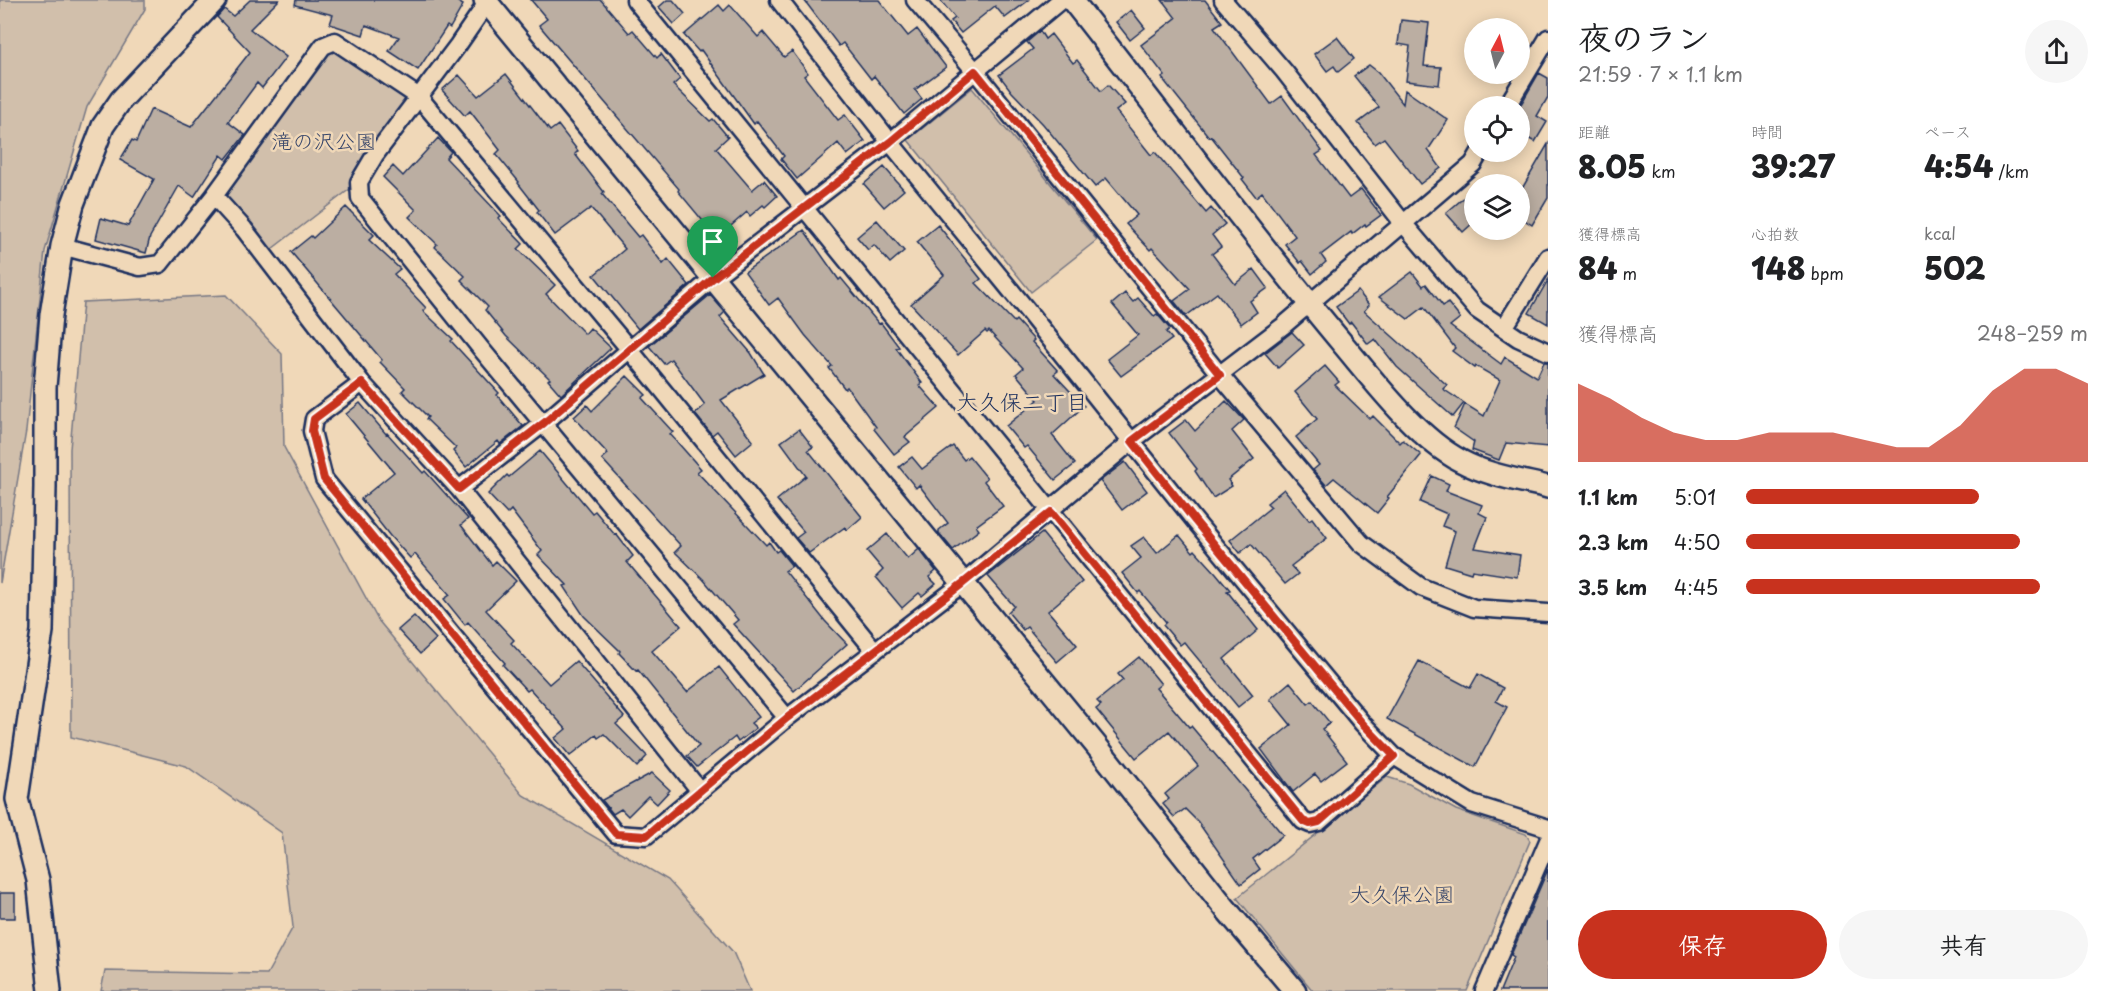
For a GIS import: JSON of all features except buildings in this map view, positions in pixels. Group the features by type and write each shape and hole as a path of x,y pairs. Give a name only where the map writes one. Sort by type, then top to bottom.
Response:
{"street":[{"path":"50,991 39,880 8,797 42,631 45,387 51,315 62,246 73,204 103,126 121,100 215,0"},
{"path":"634,0 1303,821 1310,824 1319,822 1394,756"},
{"path":"779,0 890,142 1195,521 1363,724 1394,756 1472,804 1548,828"},
{"path":"915,0 1220,375 1361,543 1421,587 1474,608 1548,613"},
{"path":"459,489 544,423 713,278 890,142 1061,0"},
{"path":"1072,0 1309,304 1401,412 1434,442 1461,461 1501,476 1548,487"},
{"path":"1223,0 1284,71 1402,224 1477,310 1518,338 1548,352"},
{"path":"787,718 360,198 359,182 375,155 487,1 1295,991"},
{"path":"1513,96 1548,38"},
{"path":"62,246 140,267 160,264 214,196 323,46 335,41 419,97 630,350 875,651"},
{"path":"362,383 314,419 312,431 324,479 616,834 646,836 787,718 962,584 1051,512 1132,441 1309,304 1474,162"},
{"path":"214,196 244,229 362,383 459,489 700,791"},
{"path":"1504,328 1548,257"},
{"path":"1484,991 1548,841"}],"green space":[{"path":"0,0 145,0 145,9 87,107 45,251 26,431 0,583"},
{"name":"滝の沢公園","path":"335,41 419,97 359,182 264,255 214,196"},
{"path":"972,88 1097,240 1031,292 908,140"},
{"path":"226,295 282,354 284,447 378,620 523,795 668,880 733,952 750,991 101,991 105,971 267,974 293,927 282,833 186,766 71,737 70,449 83,302"},
{"name":"大久保公園","path":"1387,777 1409,784 1456,810 1526,834 1530,841 1467,991 1313,991 1237,898"}],"district":[{"name":"大久保二丁目","path":"1022,400"}],"route":[{"path":"975,71 1220,375 1132,441 1363,724 1394,756 1319,822 1310,824 1303,821 1051,512 962,584 787,718 646,836 616,834 324,479 312,431 314,419 362,383 459,489 544,423 713,278 890,142 975,71"}]}
